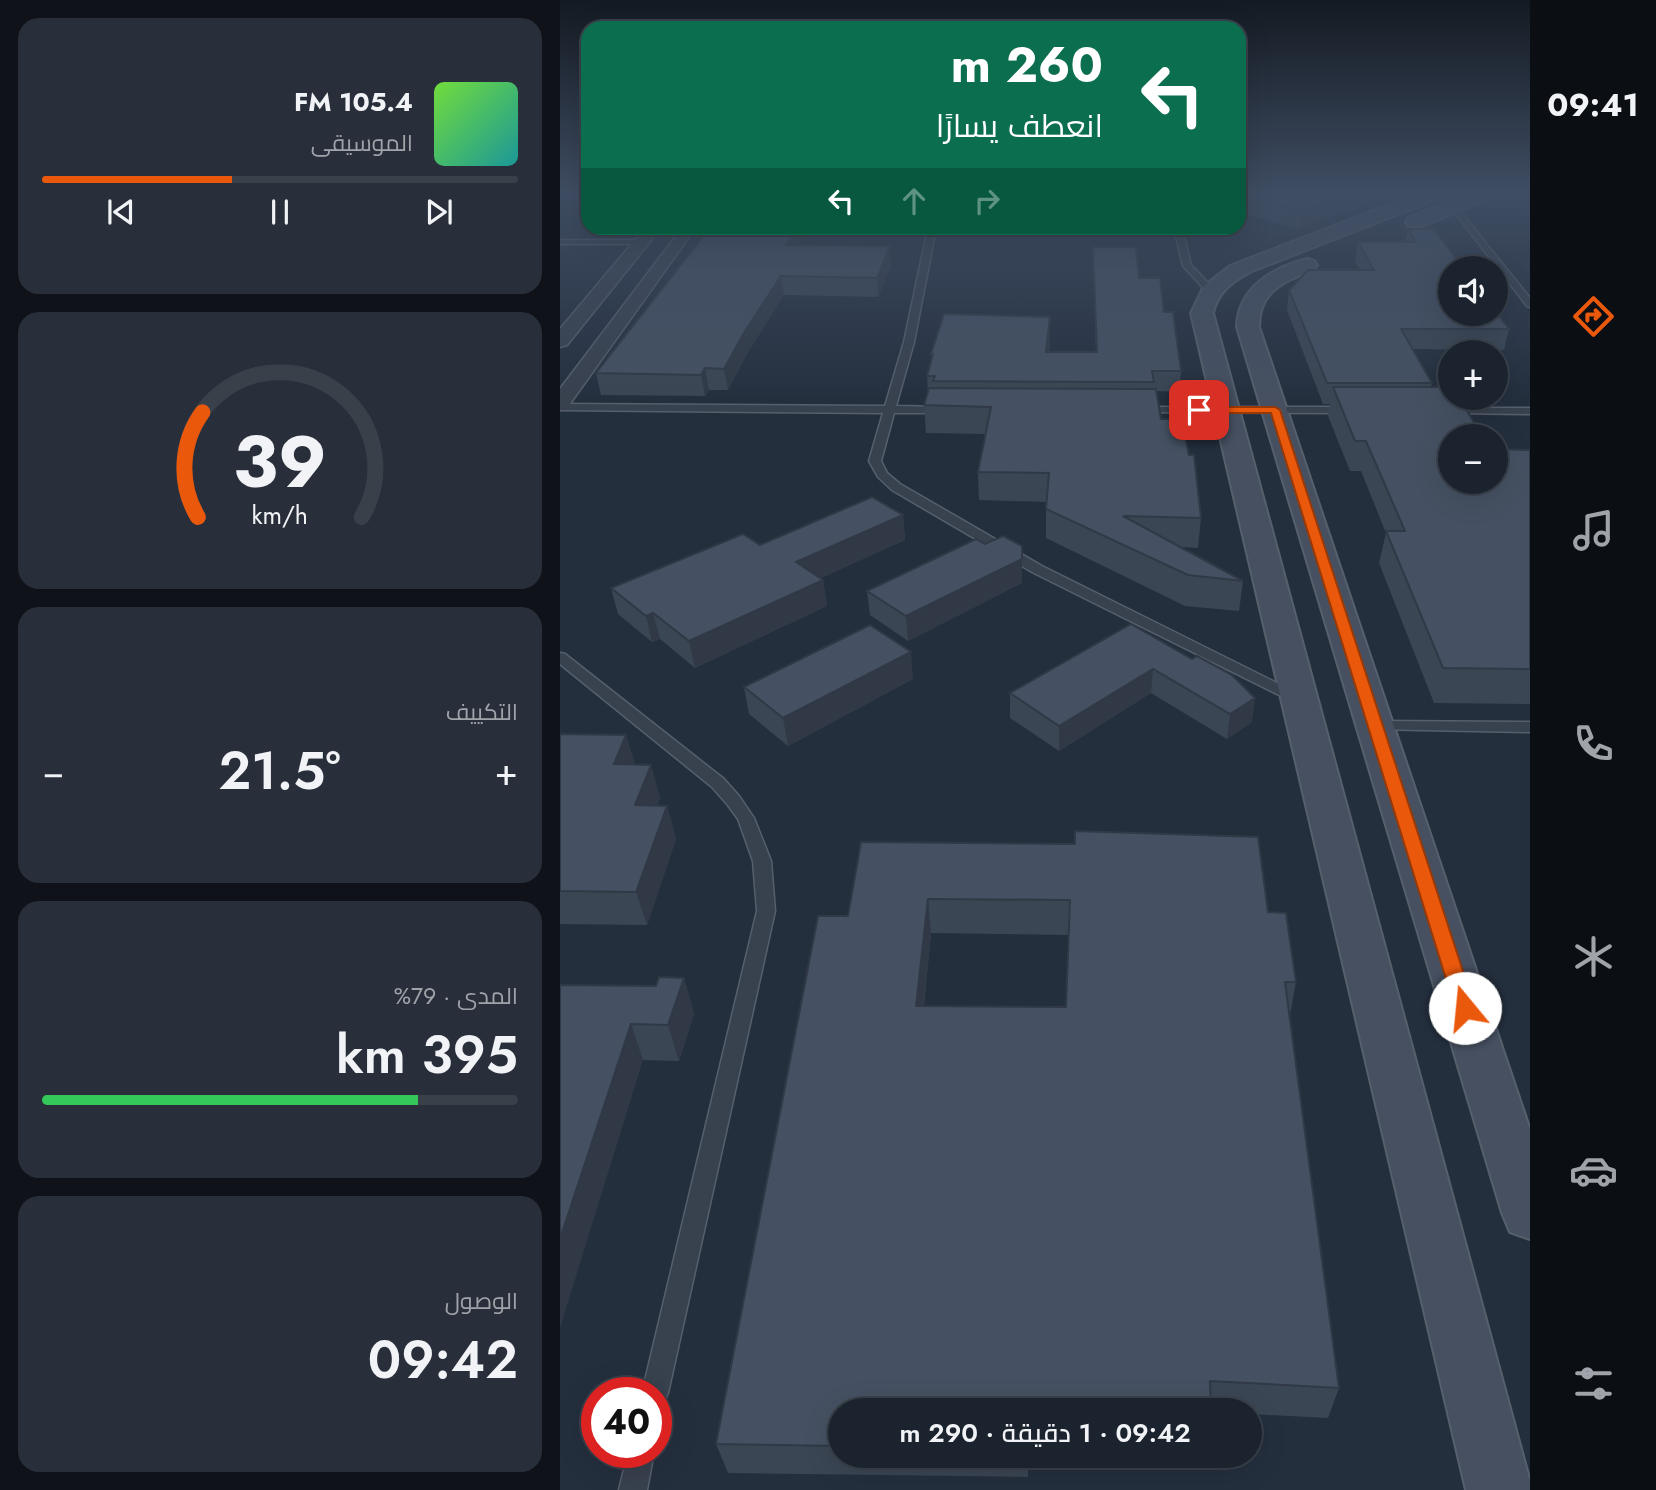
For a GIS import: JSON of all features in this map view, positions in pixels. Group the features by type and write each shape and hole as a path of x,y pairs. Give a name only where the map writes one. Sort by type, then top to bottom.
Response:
{"street":[{"path":"560,341 623,262"},
{"path":"560,406 664,262"},
{"path":"1261,262 1225,278 1211,291 1202,313 1499,1490"},
{"path":"1311,262 1282,275 1257,295 1248,310 1248,327 1530,1213"}],"lane":[{"path":"925,262 909,342 875,461 881,475 896,488 1037,569 1301,701"},
{"path":"1186,262 1211,291"},
{"path":"1496,262 1530,304"},
{"path":"560,406 955,410"},
{"path":"1131,410 1356,410"},
{"path":"1436,410 1530,411"},
{"path":"560,657 718,783 751,828 762,861 766,885 766,911 659,1377"},
{"path":"1375,726 1530,727"},
{"path":"633,1490 638,1468"}],"building":[{"path":"684,262 884,262 877,278 781,276 724,369 705,368 701,375 596,373"},
{"path":"1094,262 1137,262 1139,278 1160,278 1164,312 1173,312 1181,371 1152,371 1154,382 933,381 935,376 927,376 944,314 1050,317 1046,352 1097,352"},
{"path":"1369,262 1438,262 1438,326 1507,326 1509,329 1401,329 1432,383 1327,383 1289,290 1308,270 1374,270"},
{"path":"1333,387 1438,387 1438,410 1467,410 1475,424 1438,424 1438,494 1508,494 1508,449 1530,450 1530,669 1443,668 1386,531 1405,531 1366,441 1355,441"},
{"path":"929,388 1156,389 1161,419 1182,419 1189,455 1194,455 1201,518 1123,516 1243,581 1188,575 1046,509 1049,473 978,472 991,407 924,405"},
{"path":"872,497 903,515 796,562 823,580 689,641 653,613 646,616 611,588 743,534 760,545"},
{"path":"1003,536 1022,546 1022,559 906,616 867,591 976,539 985,544"},
{"path":"1131,624 1192,659 1197,656 1232,675 1255,698 1230,714 1153,669 1059,726 1010,693"},
{"path":"870,625 911,652 783,718 744,687"},
{"path":"560,734 626,735 614,764 651,765 635,805 667,806 636,892 560,891"},
{"path":"1075,831 1258,837 1268,912 1286,913 1296,982 1285,982 1339,1388 1210,1381 1211,1398 828,1398 828,1446 716,1444 818,916 848,916 861,842 1075,844","holes":["928,899 1070,900 1066,1007 916,1006"]},
{"path":"659,977 684,978 668,1025 631,1024 560,1239 560,985 656,986"}],"route":[{"path":"1199,410 1275,410 1465,1008"}]}
